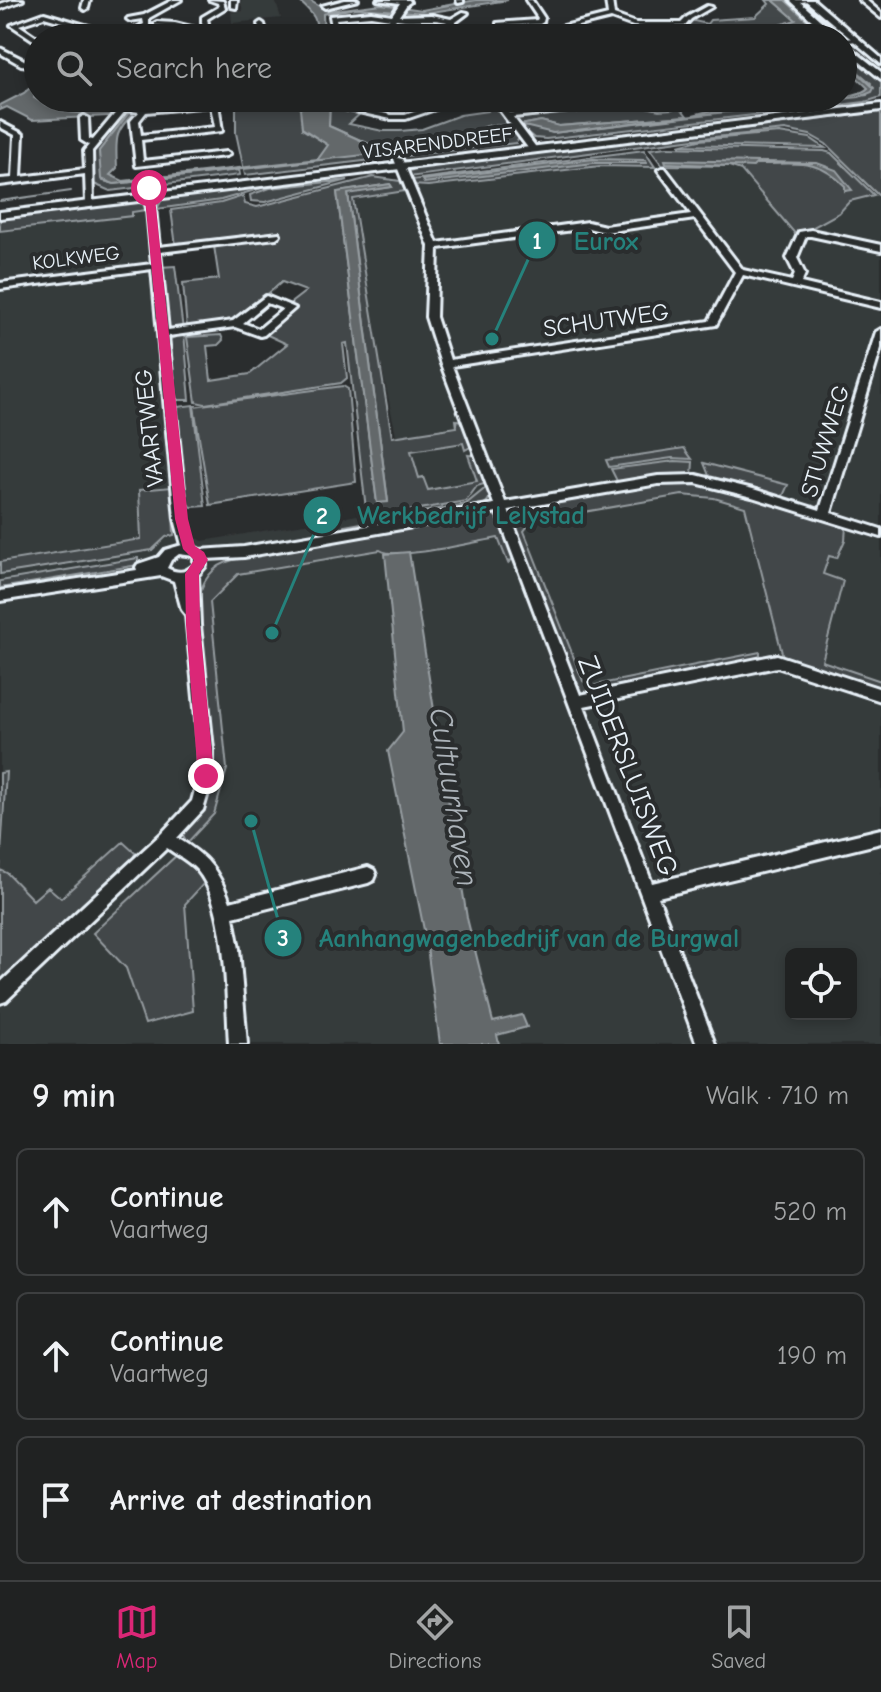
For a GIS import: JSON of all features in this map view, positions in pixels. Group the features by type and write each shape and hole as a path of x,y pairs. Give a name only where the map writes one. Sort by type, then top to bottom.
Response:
{"main road":[{"path":"0,6 16,0"},
{"path":"810,0 836,24"},
{"path":"795,1 820,24"},
{"path":"857,42 881,62"},
{"path":"857,55 881,76"},
{"name":"VISARENDDREEF","path":"857,108 881,105"},
{"name":"VISARENDDREEF","path":"0,206 89,199 821,112"},
{"name":"VISARENDDREEF","path":"0,215 89,199"}],"street":[{"path":"148,24 175,0"},
{"path":"212,0 234,3"},
{"path":"325,6 355,0"},
{"path":"380,0 452,21"},
{"path":"529,0 541,18 540,22"},
{"path":"609,0 611,16"},
{"path":"795,1 810,0"},
{"path":"862,0 881,16"},
{"path":"205,23 204,18 222,8 221,2"},
{"path":"334,24 332,17 404,7"},
{"path":"392,24 404,7"},
{"path":"684,24 709,7"},
{"path":"448,24 465,13"},
{"path":"24,32 14,25 44,15 76,24"},
{"path":"578,24 611,16 632,24"},
{"path":"130,19 174,24"},
{"path":"145,24 152,20"},
{"path":"499,24 547,24"},
{"path":"0,50 24,63"},
{"path":"89,199 88,151 119,112"},
{"path":"142,112 135,121 139,164 226,154"},
{"path":"137,138 219,129 216,112"},
{"path":"375,112 406,117 415,112"},
{"path":"505,112 532,146"},
{"path":"515,122 572,112"},
{"path":"84,118 85,140 94,144"},
{"path":"0,124 19,134 17,180"},
{"path":"400,162 434,246 588,225 605,229 695,216"},
{"path":"662,170 740,272 881,305"},
{"path":"0,182 88,171"},
{"name":"VAARTWEG","path":"0,995 198,805 206,776 193,625 192,564 181,519 149,192"},
{"path":"796,284 800,274 792,258 802,234 811,233 881,248"},
{"path":"155,250 276,235"},
{"name":"ZUIDERSLUISWEG","path":"434,246 431,317 446,364 706,1044"},
{"name":"KOLKWEG","path":"0,286 156,266"},
{"name":"SCHUTWEG","path":"446,364 713,323 740,272"},
{"name":"VAARTWEG","path":"164,334 236,324 260,333 290,308 266,299 236,324"},
{"name":"STUWWEG","path":"824,516 881,332"},
{"path":"0,596 658,480 696,479 753,493 881,533"},
{"name":"VAARTWEG","path":"175,550 181,519"},
{"path":"163,566 175,550 192,564"},
{"path":"576,702 777,661 881,695"},
{"path":"648,892 881,836"},
{"path":"166,839 202,864 219,888 225,911 238,1044"},
{"path":"225,911 368,875"}],"shaded area":[{"path":"240,0 275,0 281,18 232,23 231,12 243,11"},
{"path":"298,0 309,0 327,11 381,4 422,10 476,0 508,0 426,13 356,8 323,14 323,24 317,24"},
{"path":"766,0 773,0 796,20 784,24 707,24 710,20 755,17 769,4"},
{"path":"773,0 785,0 811,24 784,24 796,20"},
{"path":"690,20 707,24 686,24"},
{"path":"857,59 881,80 881,97 857,103 857,96 867,95 871,83 857,71"},
{"path":"857,72 874,88 872,92 857,97 857,93 868,88 857,77"},
{"path":"24,93 24,112 135,112 119,131 117,168 110,175 123,181 318,159 328,145 302,128 300,112 330,112 329,126 378,148 449,140 490,125 513,127 498,129 485,141 114,184 101,179 99,151 127,115 32,120 7,107 0,110 0,105"},
{"path":"236,112 303,112 302,129 328,145 318,159 485,141 498,129 513,127 519,138 516,143 245,175 236,133"},
{"path":"330,112 362,112 349,124 383,131 422,129 460,115 481,112 501,112 512,125 490,126 449,140 378,148 329,126"},
{"path":"507,112 539,112 510,115"},
{"path":"565,112 684,112 687,116 559,126 541,121 520,125 516,119"},
{"path":"726,112 779,112 546,139 534,138 521,127 531,126 553,133"},
{"path":"881,112 881,194 878,195 826,144 810,135 785,130 409,177 408,172 416,168"},
{"path":"121,114 127,115 99,151 103,181 115,184 239,170 240,175 110,191 94,184 92,150"},
{"path":"687,116 553,133 520,125 541,121 559,126"},
{"path":"779,133 810,138 825,148 679,145 699,140"},
{"path":"650,149 824,151 831,153 874,195 850,201 839,213 797,236 741,170 729,166 662,165"},
{"path":"644,150 655,167 600,166 428,186 412,185 411,180"},
{"path":"593,159 646,160 647,163 594,163 424,183 422,180"},
{"path":"665,160 817,163 836,170 852,190 845,191 845,186 824,170 804,164 756,164 753,167 666,163"},
{"path":"596,164 737,165 848,196 881,191 881,1044 0,1044 0,232 151,207 151,257 173,527 203,541 399,508 405,477 377,345 354,195"},
{"path":"373,177 400,181 405,191 353,199 392,437 457,427 456,420 463,421 472,446 465,450 463,443 411,451 419,478 423,477 428,490 477,481 468,455 477,456 487,483 477,486 466,501 367,518 347,343 343,344 347,378 341,383 205,404 196,402 187,337 221,335 223,340 218,345 207,346 211,380 250,374 287,344 261,332 261,326 306,291 282,282 234,322 187,329 183,283 219,279 214,246 277,237 276,233 176,246 171,210 221,203 243,196 245,204 257,207","holes":["390,184 392,187 348,193 388,501 377,503 337,192"]},
{"path":"348,180 265,202 251,201 250,195 270,188"},
{"path":"390,184 392,187 348,194 388,502 377,503 337,192"},
{"path":"273,185 221,200 157,209 163,197"},
{"path":"134,202 143,204 146,210 132,212 132,216 0,231 0,218"},
{"path":"175,266 183,330 167,328 160,267"},
{"path":"184,333 190,400 177,400 168,340"},
{"path":"343,386 348,389 356,482 210,505 194,406"},
{"path":"193,405 205,506 192,507 186,503 177,407"},
{"path":"684,448 692,459 672,458 609,467 606,460"},
{"path":"675,461 693,462 692,475 623,483 617,481 611,469"},
{"path":"704,463 788,485 783,496 779,497 710,478"},
{"path":"676,482 720,487 846,526 845,540 837,558 829,556 823,574 843,581 822,661 881,681 881,690 783,657 745,507 714,498 682,495 532,521 524,531 583,681 591,686 760,652 760,659 588,695 574,689 511,519 517,511 526,507"},
{"path":"488,486 489,498 480,506 343,530 344,526 466,504"},
{"path":"172,487 174,535 166,537 152,550 0,574 0,562 141,539 139,490"},
{"path":"493,514 500,521 514,558 508,563 498,538 419,552 389,553 380,550 238,574 210,602 227,769 214,814 187,843 182,833 203,809 212,783 213,753 199,602 209,575 233,560"},
{"path":"409,552 467,918 493,1022 522,1015 527,1027 497,1035 499,1044 440,1044 426,940 388,751 403,732 385,554"},
{"path":"138,558 138,565 0,588 0,581"},
{"path":"6,772 0,870 0,773"},
{"path":"123,842 135,853 132,862 0,986 0,870 7,873 33,900 48,887 61,898"},
{"path":"178,854 206,881 185,904 193,1011 145,1024 126,968 93,933"}],"waterway":[{"path":"0,2 6,0"},
{"path":"0,201 71,191"}],"place":[{"name":"Eurox","path":"492,339"},
{"name":"Werkbedrijf Lelystad","path":"272,633"},
{"name":"Aanhangwagenbedrijf van de Burgwal","path":"251,821"}],"route":[{"path":"149,188 181,519 189,549 200,555 201,560 200,566 192,574 193,625 206,776"}],"water label":[{"name":"Cultuurhaven","path":"454,797"}]}
